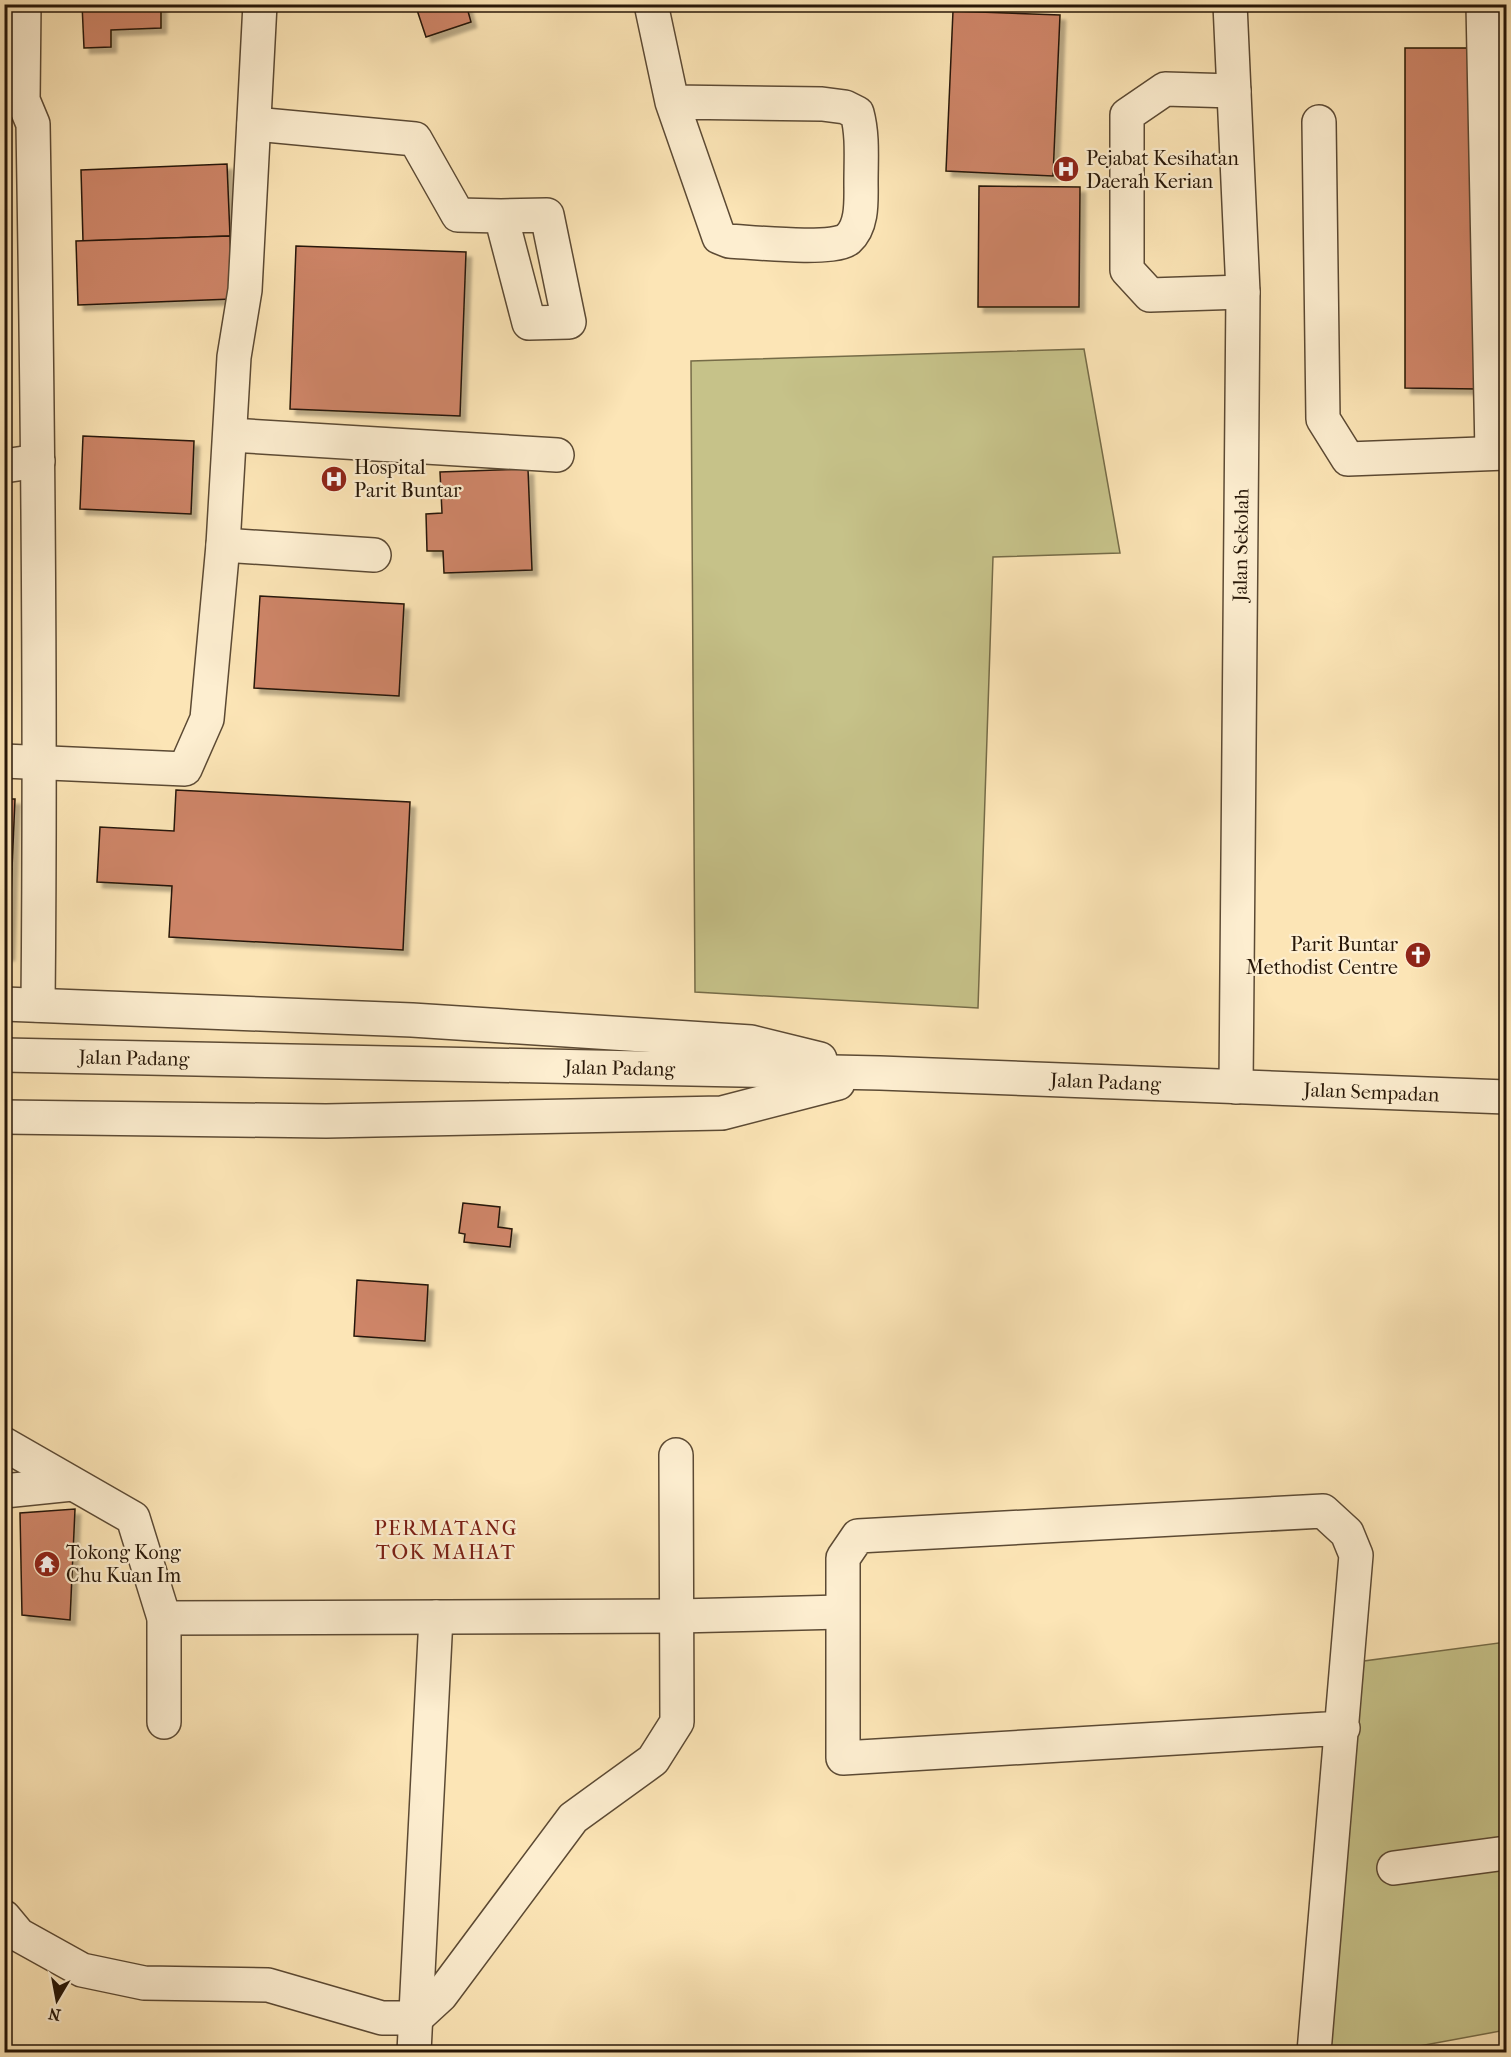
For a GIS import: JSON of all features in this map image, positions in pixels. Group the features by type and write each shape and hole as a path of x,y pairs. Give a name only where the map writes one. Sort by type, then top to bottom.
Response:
{"street":[{"path":"24,4 22,100 33,123 38,461 41,762 38,1005"},
{"path":"4,761 184,769 207,719 223,545 234,357 245,290 260,4"},
{"path":"651,4 672,102 719,237 729,242 830,246 847,240 857,227 861,203 861,128 857,113 845,107 822,104 672,102"},
{"name":"Jalan Sekolah","path":"1230,4 1244,292 1236,1087"},
{"path":"1319,122 1323,419 1348,459 1499,453 1483,4"},
{"path":"1234,91 1165,89 1127,115 1127,270 1150,295 1244,292"},
{"path":"254,124 415,139 458,215 501,216"},
{"path":"230,435 557,454"},
{"path":"4,466 38,461"},
{"path":"223,545 374,555"},
{"path":"4,1004 412,1020 751,1042 880,1073"},
{"name":"Jalan Padang","path":"4,1055 880,1073 1236,1087"},
{"path":"4,1117 326,1121 722,1113 880,1073"},
{"name":"Jalan Sempadan","path":"1236,1087 1506,1097"},
{"path":"4,1444 133,1518 164,1618 164,1722"},
{"path":"4,1917 19,1935 82,1970 144,1983 268,1985 382,2018 416,2018 441,1995 573,1818 653,1760 677,1722 676,1455"},
{"path":"4,1491 72,1484"},
{"path":"1314,2052 1343,1728 1356,1555 1347,1533 1323,1511 858,1536 843,1558 841,1611 843,1758 1343,1728"},
{"path":"164,1618 678,1616 841,1611"},
{"path":"414,2052 436,1617"},
{"path":"1394,1868 1506,1853"}],"shaded area":[{"path":"1084,349 1120,553 993,557 978,1008 695,992 691,361"},
{"path":"1506,1642 1506,2030 1387,2052 1327,2052 1364,1661"}],"building":[{"path":"82,4 161,4 161,28 111,30 111,47 84,48"},
{"path":"415,4 466,4 471,22 426,37"},
{"path":"953,11 1060,15 1053,176 946,171"},
{"path":"1498,47 1506,47 1506,387"},
{"path":"1405,48 1479,48 1479,389 1405,388"},
{"path":"227,164 230,236 83,241 81,170"},
{"path":"979,186 1080,187 1079,307 978,307"},
{"path":"230,236 232,299 78,305 76,241"},
{"path":"296,246 466,252 460,416 290,409"},
{"path":"83,436 194,441 191,514 80,509"},
{"path":"528,469 532,570 444,573 443,551 427,551 426,514 442,513 440,472"},
{"path":"260,596 404,604 399,696 254,688"},
{"path":"176,790 410,802 403,950 169,937 172,886 97,882 100,827 174,831"},
{"path":"4,799 15,799 12,869 4,869"},
{"path":"4,869 12,869 9,955 4,955"},
{"path":"463,1203 500,1207 498,1227 512,1229 510,1247 464,1242 465,1234 459,1233"},
{"path":"357,1280 428,1285 425,1341 354,1336"},
{"name":"Tokong Kong Chu Kuan Im","path":"75,1509 70,1620 22,1615 20,1513"}],"place":[{"name":"Pejabat Kesihatan Daerah Kerian","path":"1066,169"},
{"name":"Hospital Parit Buntar","path":"334,479"},
{"name":"Parit Buntar Methodist Centre","path":"1418,955"},
{"name":"Tokong Kong Chu Kuan Im","path":"47,1564"}],"district":[{"name":"PERMATANG TOK MAHAT","path":"446,1540"}]}
